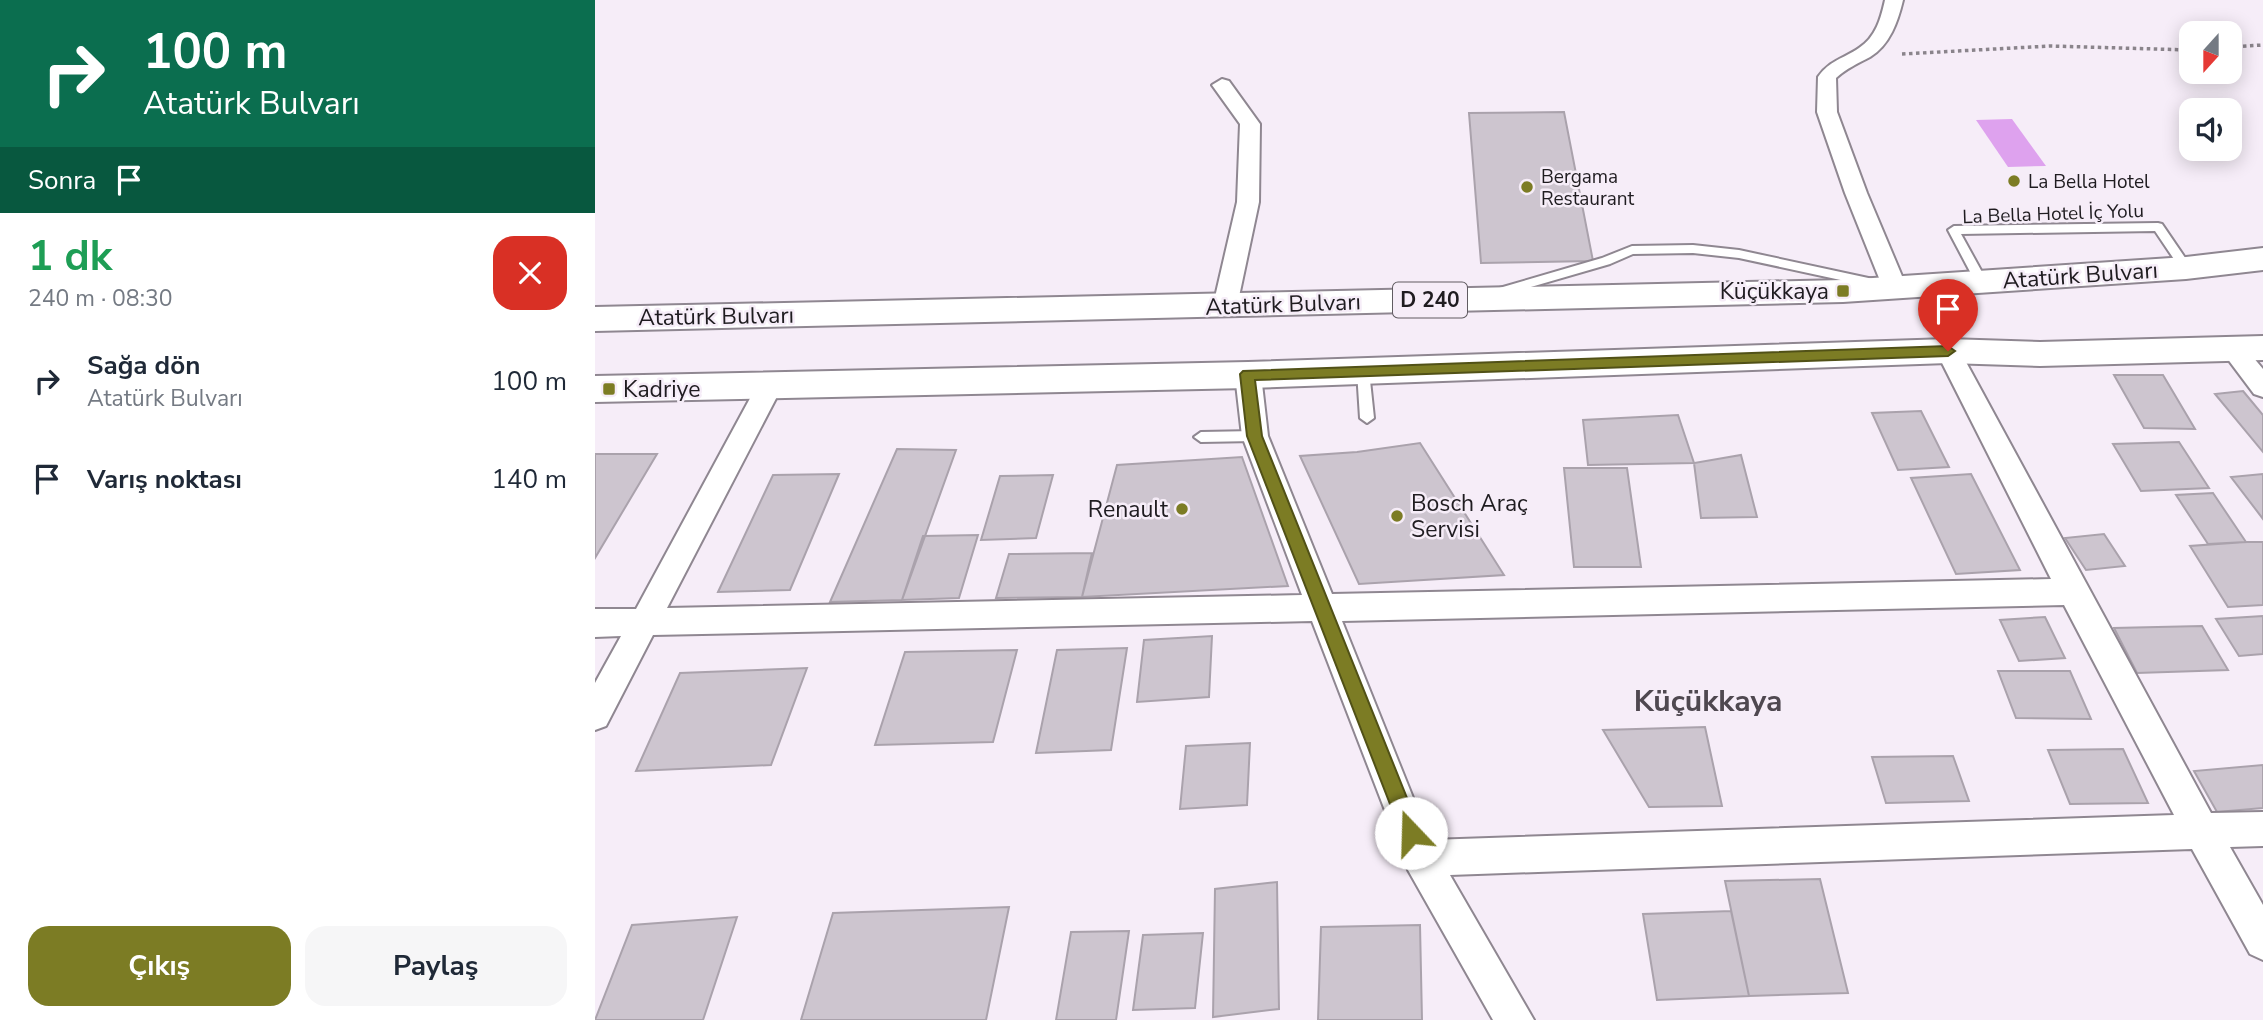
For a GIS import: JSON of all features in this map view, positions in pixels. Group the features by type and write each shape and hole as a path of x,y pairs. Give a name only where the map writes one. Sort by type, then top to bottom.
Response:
{"highway":[{"name":"Atatürk Bulvarı","path":"595,319 1895,288 2186,268 2263,259"},
{"path":"595,389 1363,371 1948,351 2040,354 2248,349"}],"street":[{"path":"1894,0 1887,28 1866,52 1843,62 1827,77 1827,112 1856,193 1895,288"},
{"path":"1222,85 1250,124 1248,202 1225,306"},
{"path":"2248,349 2263,387"},
{"path":"1948,351 2071,592 2263,941"},
{"path":"1248,374 1255,436 1420,858 1515,1020"},
{"path":"595,715 770,385"},
{"path":"595,622 2071,592"},
{"path":"1420,858 2263,829"}],"lane":[{"name":"La Bella Hotel İç Yolu","path":"1982,283 1954,230 2158,227 2186,268"},
{"path":"1475,299 1607,261 1632,250 1693,249 1739,254 1895,288"},
{"path":"1363,371 1367,418"},
{"path":"1201,437 1255,436"}],"path":[{"path":"2242,46 2263,44"},
{"path":"1866,52 1881,55 2051,46 2179,50"}],"shaded area":[{"path":"2012,119 2046,166 2008,167 1976,120"}],"building":[{"name":"Bergama Restaurant","path":"1564,112 1593,261 1481,263 1469,113"},
{"path":"2114,375 2163,375 2195,429 2144,428"},
{"path":"2243,391 2263,415 2263,452 2215,394"},
{"path":"1921,411 1949,467 1898,470 1872,413"},
{"path":"1678,415 1694,463 1588,465 1583,420"},
{"path":"2179,442 2209,488 2141,491 2113,444"},
{"name":"Bosch Araç Servisi","path":"1420,443 1504,575 1359,584 1300,456 1357,452"},
{"path":"897,449 956,450 902,600 830,602"},
{"path":"595,454 657,454 595,558"},
{"path":"1741,455 1757,517 1701,518 1694,463"},
{"name":"Renault","path":"1242,457 1288,586 1082,597 1117,465"},
{"path":"1564,468 1627,468 1641,567 1574,567"},
{"path":"839,474 790,590 718,592 773,475"},
{"path":"1971,474 2020,570 1956,574 1911,478"},
{"path":"2263,474 2263,519 2231,477"},
{"path":"1053,475 1036,538 981,540 1000,476"},
{"path":"2213,493 2246,542 2208,544 2176,495"},
{"path":"2104,534 2125,566 2086,570 2065,538"},
{"path":"978,535 959,598 902,600 923,536"},
{"path":"2263,542 2263,605 2228,607 2190,546"},
{"path":"1092,553 1082,597 996,598 1009,554"},
{"path":"2263,616 2263,654 2239,656 2216,619"},
{"path":"2045,617 2065,658 2019,661 2000,620"},
{"path":"2202,626 2228,670 2137,673 2114,628"},
{"path":"1212,636 1209,697 1137,702 1144,640"},
{"path":"1127,648 1111,750 1036,753 1057,650"},
{"path":"1017,650 993,742 875,745 905,652"},
{"path":"807,668 771,765 636,771 680,673"},
{"path":"1998,671 2070,671 2091,719 2016,718"},
{"path":"1705,727 1722,806 1649,807 1603,730"},
{"path":"1250,743 1247,805 1180,809 1186,746"},
{"path":"2123,749 2148,803 2070,804 2048,750"},
{"path":"1953,756 1969,801 1886,803 1872,757"},
{"path":"2263,765 2263,808 2217,812 2194,771"},
{"path":"1820,879 1848,993 1749,996 1725,881"},
{"path":"1277,882 1279,1009 1213,1017 1215,889"},
{"path":"1009,907 986,1020 801,1020 833,913"},
{"path":"1731,911 1749,996 1657,1000 1643,914"},
{"path":"737,917 703,1020 595,1020 632,925"},
{"path":"1420,925 1422,1020 1318,1020 1321,927"},
{"path":"1129,931 1116,1020 1056,1020 1071,932"},
{"path":"1203,933 1195,1008 1133,1010 1143,935"}],"place":[{"name":"La Bella Hotel","path":"2014,181"},
{"name":"Bergama Restaurant","path":"1527,187"},
{"name":"Küçükkaya","path":"1843,291"},
{"name":"Kadriye","path":"609,389"},
{"name":"Renault","path":"1182,509"},
{"name":"Bosch Araç Servisi","path":"1397,516"}],"district":[{"name":"Küçükkaya","path":"1708,701"}],"route":[{"path":"1411,833 1255,436 1248,374 1948,351"}]}
